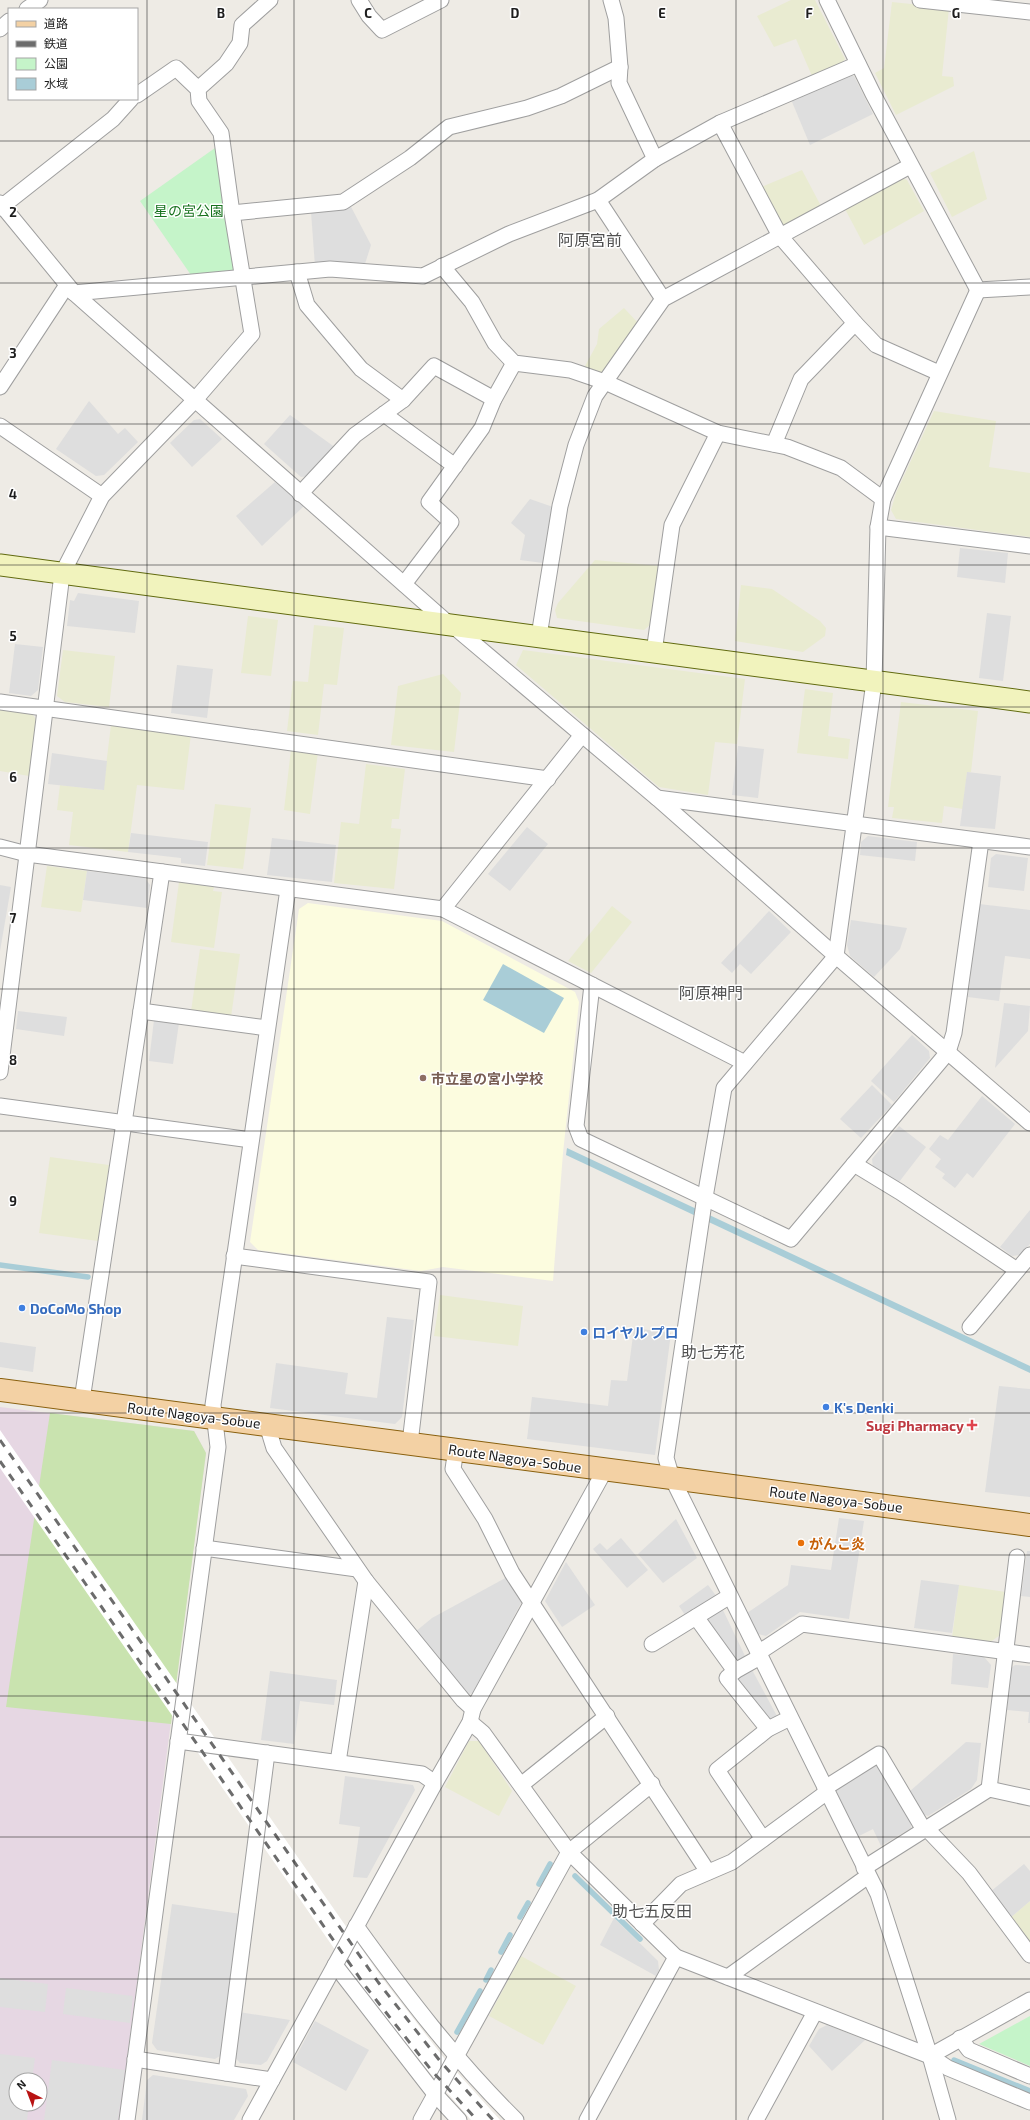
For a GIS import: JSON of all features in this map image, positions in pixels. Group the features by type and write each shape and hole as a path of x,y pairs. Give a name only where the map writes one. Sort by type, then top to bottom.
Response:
{"main road":[{"name":"Route Nagoya-Sobue","path":"0,1390 1030,1525"}],"street":[{"path":"28,8 40,0"},
{"path":"198,89 229,59 240,43 242,25 270,0"},
{"path":"359,0 369,16 382,30 441,0"},
{"path":"611,0 616,18 620,67 619,83 655,159"},
{"path":"827,0 910,166 978,290"},
{"path":"920,0 1030,12"},
{"path":"0,29 8,22"},
{"path":"70,289 243,278 330,268 422,276 509,234 598,200 655,159 720,123 858,64"},
{"path":"232,213 343,202 410,158 449,127 527,108 562,96 620,67"},
{"path":"0,1072 62,574 102,496 194,401 252,334 232,213 221,133 199,100 198,89 176,68 138,94"},
{"path":"130,100 113,118 1,206 70,289 300,494 450,624 657,798 836,956 1030,1123"},
{"path":"720,123 780,236 855,323 876,345 939,373"},
{"path":"539,636 560,506 576,445 595,396 663,299 910,166"},
{"path":"598,200 663,299"},
{"path":"442,266 472,302 495,343 514,363 570,370 605,382 718,433 787,447 841,468 883,499"},
{"path":"297,272 307,305 361,369 403,400"},
{"path":"978,290 1030,286"},
{"path":"0,387 70,289"},
{"path":"948,2120 930,2056 886,1917 866,1872 672,1478 666,1458 704,1200 724,1088 836,956 874,682 878,527 883,499 978,290"},
{"path":"774,444 801,379 855,323"},
{"path":"404,584 451,522 429,502 482,428 494,399 514,363"},
{"path":"300,494 355,436 403,400 434,366 494,399"},
{"path":"384,414 455,466"},
{"path":"0,426 102,496"},
{"path":"654,652 672,525 718,433"},
{"path":"878,527 1030,546"},
{"path":"0,565 1030,702"},
{"path":"0,702 548,779"},
{"path":"443,909 582,735"},
{"path":"657,798 1030,848"},
{"path":"592,985 576,1126 581,1140 704,1200 791,1239 948,1052 954,1033 981,841"},
{"path":"0,847 27,854 443,909 745,1064"},
{"path":"82,1400 162,872"},
{"path":"127,2120 218,1447 213,1405 288,889"},
{"path":"141,1011 267,1028"},
{"path":"0,1106 251,1140"},
{"path":"854,1164 900,1192 1017,1270"},
{"path":"234,1256 429,1282 410,1443"},
{"path":"970,1327 1030,1256"},
{"path":"267,1425 274,1448 362,1575 463,1700 483,1733 569,1852 676,1957 930,2056 948,2068 1030,2102"},
{"path":"456,1449 453,1469 485,1519 512,1572 652,1784 660,1801 708,1872"},
{"path":"250,2120 605,1470"},
{"path":"204,1548 362,1575"},
{"path":"989,1789 1017,1557"},
{"path":"338,1762 362,1575"},
{"path":"652,1644 730,1596"},
{"path":"696,1617 735,1671"},
{"path":"768,1729 727,1678 802,1624 1030,1655"},
{"path":"521,1785 607,1716"},
{"path":"764,1839 717,1770 768,1729 790,1718"},
{"path":"178,1741 422,1774 435,1783"},
{"path":"226,2073 267,1753"},
{"path":"642,1924 681,1884 732,1862 826,1790 879,1754 926,1830 969,1873 1030,1955"},
{"path":"421,2120 569,1852 652,1784"},
{"path":"728,1978 866,1872 926,1830 989,1789 1030,1798"},
{"path":"356,1926 401,1989 456,2057 516,2120"},
{"path":"587,2120 676,1957"},
{"path":"335,1965 435,2094 459,2120"},
{"path":"930,2056 1030,2000"},
{"path":"756,2120 815,2012"},
{"path":"960,2038 969,2050 1030,2076"},
{"path":"135,2060 272,2080"}],"shaded area":[{"path":"791,0 815,0 845,59 842,63 812,76 796,39 774,47 757,16"},
{"path":"892,2 949,8 942,76 953,77 954,86 896,115 875,73 884,68"},
{"path":"845,74 854,76 873,114 810,145 790,97"},
{"path":"974,151 987,199 952,217 930,173"},
{"path":"802,170 821,206 784,226 779,225 759,188"},
{"path":"899,177 907,180 924,211 864,245 844,207"},
{"path":"349,203 371,245 364,267 315,266 311,212"},
{"path":"624,308 639,324 602,373 584,368 597,344 599,329"},
{"path":"89,401 118,434 125,428 138,442 104,475 96,476 56,449"},
{"path":"934,411 996,421 989,467 1030,473 1030,537 896,519 891,510 896,493"},
{"path":"290,415 336,448 309,476 301,477 264,444"},
{"path":"200,419 222,439 192,467 170,443 194,420"},
{"path":"275,482 304,506 262,546 236,516"},
{"path":"530,499 553,507 543,563 520,560 525,535 511,523"},
{"path":"960,548 1008,553 1005,583 957,577"},
{"path":"595,560 660,566 651,624 644,630 557,618 555,610 558,603"},
{"path":"741,585 772,589 820,621 826,628 825,636 803,652 735,641"},
{"path":"78,593 139,601 135,633 67,626 70,600 74,601"},
{"path":"987,613 1011,616 1003,681 979,678"},
{"path":"248,616 278,620 271,676 241,673"},
{"path":"314,625 344,628 337,685 324,684 318,735 287,731 293,681 308,682"},
{"path":"15,644 43,647 38,690 31,696 9,693"},
{"path":"63,650 115,656 109,707 65,702 57,696"},
{"path":"523,650 745,679 737,744 715,742 708,795 659,787 516,665"},
{"path":"177,665 213,669 207,718 171,713"},
{"path":"443,674 461,693 454,752 391,745 398,686"},
{"path":"805,689 833,693 828,736 850,739 848,759 797,753"},
{"path":"901,702 978,711 971,772 967,772 963,809 944,806 942,823 892,818 894,807 888,807"},
{"path":"0,709 31,713 36,719 29,776 0,771"},
{"path":"111,725 191,734 184,790 137,785 128,852 69,845 73,812 57,810 60,785 103,790"},
{"path":"738,746 764,749 758,798 732,795"},
{"path":"291,749 318,752 310,814 284,810"},
{"path":"52,753 107,761 104,790 48,784"},
{"path":"366,764 405,769 399,819 392,819 391,828 401,829 394,889 334,883 341,822 359,824"},
{"path":"967,772 1001,776 995,829 960,826"},
{"path":"215,804 251,808 243,869 207,865"},
{"path":"527,827 548,844 510,891 488,874"},
{"path":"131,833 208,842 205,866 181,863 181,858 128,852"},
{"path":"868,836 917,842 915,861 860,855 861,842"},
{"path":"272,838 336,845 332,882 267,875"},
{"path":"996,854 1028,858 1024,891 988,887 991,858"},
{"path":"47,866 87,871 81,912 41,907"},
{"path":"87,871 145,878 150,885 147,908 83,900"},
{"path":"179,882 214,887 213,891 222,892 214,948 171,942"},
{"path":"0,885 11,887 0,951"},
{"name":"市立星の宮小学校","path":"308,903 442,921 575,992 579,1002 563,1153 553,1281 443,1267 421,1271 258,1250 250,1242 299,909"},
{"path":"979,904 1030,910 1030,959 1005,956 999,1001 968,997"},
{"path":"612,906 632,922 591,973 568,961"},
{"path":"769,911 791,932 751,974 740,964 732,973 721,963"},
{"path":"851,920 907,928 900,949 874,977 850,956 847,945"},
{"path":"200,949 240,954 231,1017 191,1011"},
{"path":"1004,1003 1030,1006 1028,1031 995,1068"},
{"path":"18,1011 67,1017 64,1036 16,1029"},
{"path":"154,1020 179,1023 173,1064 149,1061"},
{"path":"912,1035 929,1051 930,1058 894,1102 871,1081"},
{"path":"872,1085 892,1105 861,1138 840,1119"},
{"path":"982,1096 1015,1124 973,1178 967,1173 955,1188 942,1178 945,1174 935,1167 941,1159 929,1149 940,1135 948,1140"},
{"path":"899,1126 926,1147 899,1182 873,1168 872,1159"},
{"path":"50,1157 109,1165 98,1241 39,1233"},
{"path":"1030,1210 1030,1244 1020,1255 1012,1256 1000,1247"},
{"path":"440,1295 523,1306 518,1346 434,1336"},
{"path":"387,1317 414,1320 402,1417 395,1424 270,1408 276,1363 348,1373 345,1394 377,1398"},
{"path":"634,1328 671,1333 655,1455 527,1439 532,1397 608,1406 611,1380 627,1381"},
{"path":"0,1342 36,1347 33,1372 0,1367"},
{"path":"999,1386 1030,1389 1030,1497 985,1492"},
{"path":"0,1407 194,1431 206,1453 119,2120 0,2120"},
{"path":"839,1518 864,1521 849,1619 800,1612 766,1636 758,1634 747,1613 788,1585 791,1565 831,1570"},
{"path":"676,1519 697,1558 663,1583 638,1554"},
{"path":"621,1538 648,1570 627,1588 593,1549 600,1543 607,1550"},
{"path":"1027,1551 1030,1551 1030,1597 1021,1596"},
{"path":"566,1562 595,1605 562,1627 545,1601"},
{"path":"509,1576 522,1595 521,1603 473,1693 466,1695 415,1632 432,1618"},
{"path":"921,1580 959,1585 952,1633 914,1628"},
{"path":"708,1585 717,1597 687,1618 679,1606"},
{"path":"959,1585 1006,1592 1000,1635 989,1643 952,1638"},
{"path":"721,1606 745,1656 737,1661 733,1661 702,1618"},
{"path":"953,1654 984,1657 991,1665 988,1688 951,1684"},
{"path":"1015,1665 1030,1666 1030,1723 1028,1723 1029,1712 1007,1710 1011,1668"},
{"path":"751,1668 778,1718 768,1726 733,1681"},
{"path":"270,1671 337,1680 334,1705 300,1701 294,1744 261,1740"},
{"path":"469,1741 479,1741 512,1791 499,1816 445,1787"},
{"path":"966,1742 981,1743 977,1780 971,1789 928,1816 920,1813 909,1792"},
{"path":"874,1763 881,1764 912,1818 911,1828 881,1846 873,1829 857,1837 836,1792 839,1785"},
{"path":"345,1776 413,1785 415,1790 367,1878 353,1877 360,1827 339,1824"},
{"path":"1024,1864 1030,1871 1030,1901 1010,1918 990,1892"},
{"path":"1030,1901 1030,1945 1010,1918"},
{"path":"172,1904 241,1914 223,2054 215,2059 157,2050 152,2043"},
{"path":"614,1918 658,1961 659,1970 656,1976 600,1945"},
{"path":"521,1956 576,1986 543,2045 489,2016"},
{"path":"0,1978 48,1984 45,2012 0,2007"},
{"path":"66,1988 133,1996 130,2023 63,2014"},
{"path":"239,2012 290,2020 267,2061 261,2065 240,2063 233,2055"},
{"path":"315,2021 369,2050 346,2091 293,2062"},
{"path":"827,2025 865,2040 832,2071 809,2046 819,2029"},
{"path":"0,2054 35,2058 33,2072 8,2072 8,2112 28,2112 27,2120 0,2120"},
{"path":"52,2060 125,2070 118,2120 44,2120 45,2112 48,2112 48,2090"},
{"path":"153,2075 246,2089 248,2096 234,2120 142,2120 147,2080"}],"green space":[{"name":"星の宮公園","path":"215,148 235,270 228,275 193,278 140,201"},
{"path":"50,1413 194,1431 206,1453 171,1724 6,1707"},
{"path":"1030,2016 1030,2066 979,2044"}],"water":[{"path":"503,964 564,998 544,1033 483,1000"},
{"path":"567,1148 1030,1366 1030,1373 566,1155"}],"pier":[{"path":"0,1430 382,1978 444,2058 500,2120 471,2120 430,2073 363,1990 0,1468"}],"waterway":[{"path":"0,1265 88,1277"},
{"path":"539,1884 550,1864"},
{"path":"575,1876 640,1939"},
{"path":"520,1917 528,1903"},
{"path":"501,1952 510,1935"},
{"path":"486,1980 491,1970"},
{"path":"457,2032 480,1991"},
{"path":"954,2060 1030,2091"}],"railway":[{"path":"0,1440 378,1982 440,2061 493,2120"},
{"path":"0,1461 366,1987 432,2071 477,2120"}],"place":[{"name":"市立星の宮小学校","path":"423,1078"},
{"name":"DoCoMo Shop","path":"22,1308"},
{"name":"ロイヤル プロ","path":"584,1332"},
{"name":"K's Denki","path":"826,1407"},
{"name":"Sugi Pharmacy","path":"972,1425"},
{"name":"がんこ炎","path":"801,1543"}],"district":[{"name":"阿原宮前","path":"590,239"},
{"name":"阿原神門","path":"711,992"},
{"name":"助七芳花","path":"713,1351"},
{"name":"助七五反田","path":"652,1910"}]}
